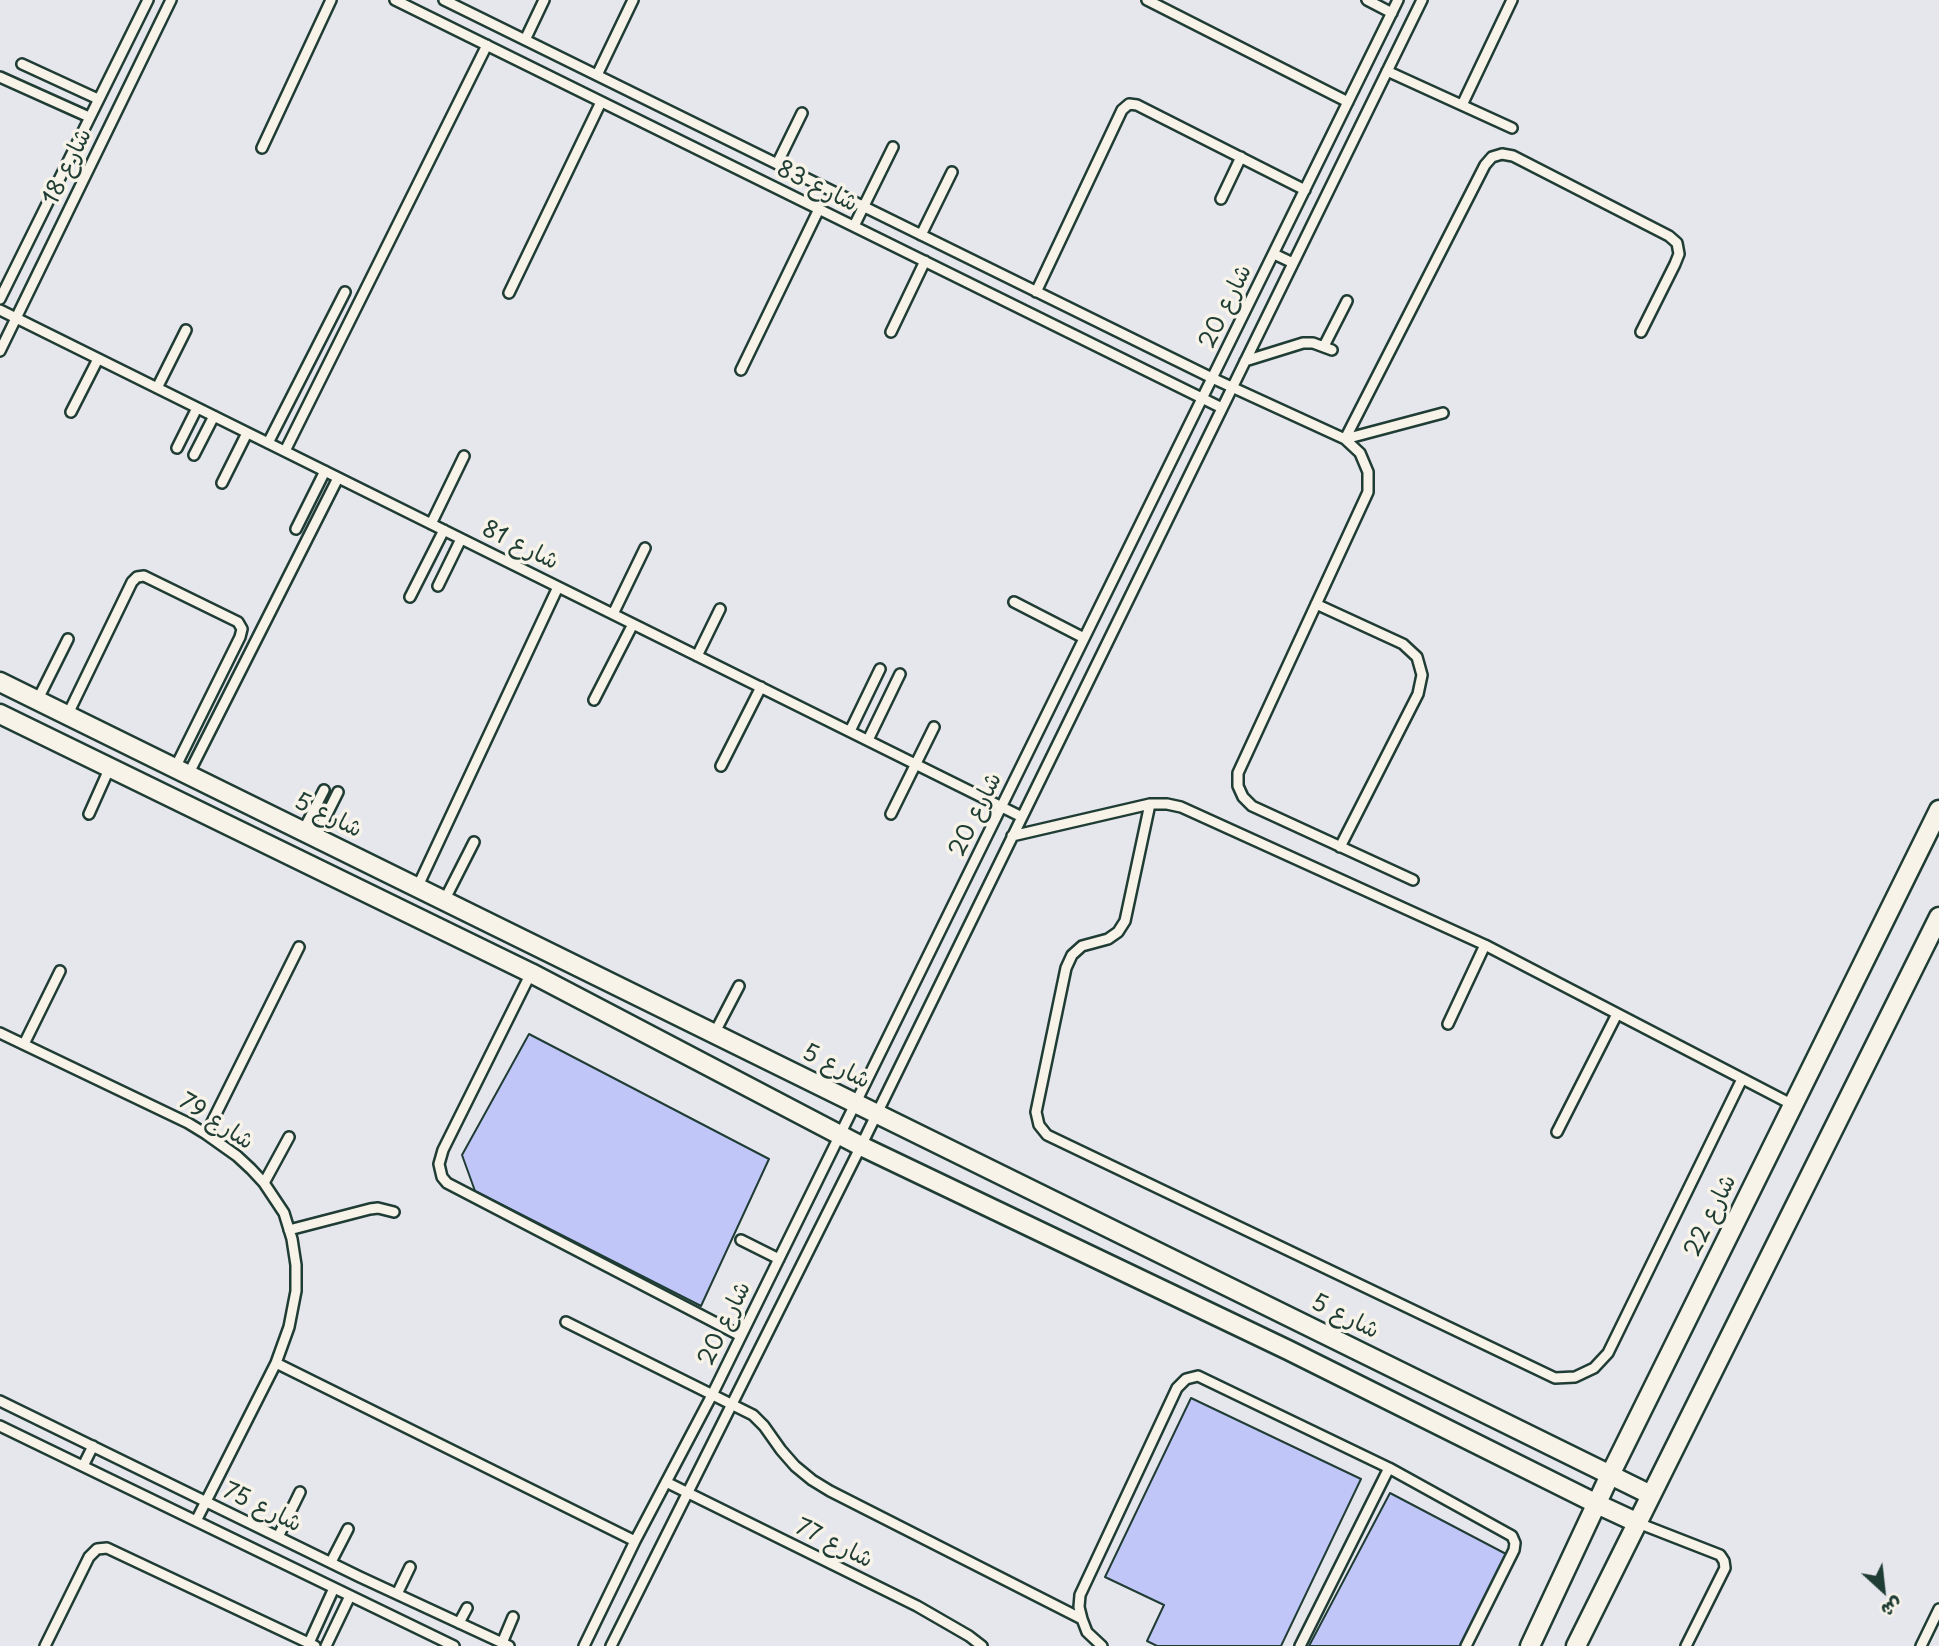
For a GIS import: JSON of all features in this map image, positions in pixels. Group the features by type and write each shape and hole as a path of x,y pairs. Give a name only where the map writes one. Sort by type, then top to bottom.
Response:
{"street":[{"name":"شارع 5","path":"0,682 1651,1495"},
{"path":"0,714 531,973 861,1146 1288,1350 1638,1523"},
{"path":"170,796 181,772"},
{"name":"شارع 22","path":"1530,1646 1610,1475 1939,810"},
{"path":"1576,1646 1933,945 1939,917"}],"lane":[{"name":"شارع 18","path":"0,299 148,0"},
{"name":"شارع 18","path":"0,351 171,0"},
{"path":"262,148 331,0"},
{"name":"شارع 83","path":"395,0 1222,408"},
{"name":"شارع 83","path":"444,0 1212,379 1345,439"},
{"path":"525,40 544,0"},
{"path":"597,75 633,0"},
{"path":"1147,0 1348,103"},
{"path":"1367,0 1392,13"},
{"name":"شارع 20","path":"584,1646 635,1541 712,1395 1398,0"},
{"name":"شارع 20","path":"611,1646 861,1146 1422,0"},
{"path":"1462,105 1512,0"},
{"path":"285,452 487,45"},
{"path":"22,64 98,99"},
{"path":"1387,71 1511,128"},
{"path":"0,77 89,117"},
{"path":"509,293 601,102"},
{"path":"1036,292 1122,110 1129,104 1137,105 1305,190"},
{"path":"777,164 802,113"},
{"path":"854,226 893,147"},
{"path":"1345,439 1485,165 1492,157 1502,154 1513,156 1669,236 1677,243 1679,254 1675,264 1641,332"},
{"path":"1221,199 1241,157"},
{"path":"922,235 952,172"},
{"path":"741,370 819,209"},
{"path":"1274,254 1293,263"},
{"path":"891,332 925,261"},
{"path":"268,443 345,292"},
{"path":"1245,361 1303,343 1328,348 1347,301"},
{"name":"شارع 81","path":"0,310 1022,817"},
{"path":"157,388 186,330"},
{"path":"71,412 98,359"},
{"path":"177,448 197,408"},
{"path":"1345,439 1443,413"},
{"path":"194,455 214,416"},
{"path":"222,483 247,433"},
{"path":"1345,439 1360,453 1368,472 1368,492 1238,773 1238,786 1243,797 1252,806 1413,880"},
{"path":"431,524 464,456"},
{"path":"296,528 325,471"},
{"path":"181,772 338,478"},
{"path":"410,597 444,530"},
{"path":"438,586 461,539"},
{"path":"613,614 645,548"},
{"path":"68,716 132,582 137,577 144,576 238,622 242,629 240,637 181,772"},
{"path":"417,888 558,587"},
{"path":"1014,602 1084,638"},
{"path":"1316,604 1403,644 1417,657 1422,675 1418,694 1340,846"},
{"path":"697,656 720,609"},
{"path":"594,700 633,624"},
{"path":"37,701 68,639"},
{"path":"850,731 880,669"},
{"path":"868,740 900,674"},
{"path":"721,766 761,687"},
{"path":"891,814 934,727"},
{"path":"89,814 110,767"},
{"path":"309,834 324,790"},
{"path":"309,834 338,792"},
{"path":"1012,836 1150,804 1181,807 1485,945 1793,1105"},
{"path":"1150,804 1125,921 1118,932 1108,939 1082,946 1072,955 1066,968 1036,1112 1039,1125 1047,1135 1555,1378 1575,1377 1594,1368 1608,1353 1742,1079"},
{"path":"444,901 474,842"},
{"path":"1448,1024 1485,945"},
{"path":"206,1133 299,947"},
{"path":"24,1044 60,971"},
{"path":"531,973 443,1150 439,1164 442,1177 447,1183 741,1336"},
{"path":"714,1034 739,986"},
{"path":"1557,1132 1617,1014"},
{"name":"شارع 79","path":"0,1033 206,1133 237,1156 264,1184 284,1213 296,1265 296,1290 289,1327 276,1363 196,1521"},
{"path":"264,1184 289,1136"},
{"path":"289,1230 370,1209 394,1212"},
{"path":"741,1240 779,1259"},
{"path":"566,1322 754,1415 795,1466 821,1485 1082,1619"},
{"path":"276,1363 635,1541"},
{"path":"1102,1646 1087,1632 1082,1619 1080,1595 1177,1388 1186,1379 1198,1376 1389,1468 1512,1536 1514,1550 1466,1646"},
{"name":"شارع 75","path":"0,1401 505,1644"},
{"name":"شارع 75","path":"0,1426 454,1646"},
{"path":"83,1466 93,1446"},
{"path":"1300,1646 1389,1468"},
{"name":"شارع 77","path":"666,1482 917,1606 982,1646"},
{"path":"278,1537 300,1492"},
{"path":"1638,1523 1720,1555 1724,1561 1725,1568 1686,1646"},
{"path":"331,1562 348,1529"},
{"path":"45,1646 89,1557 97,1549 118,1551 313,1645 334,1588"},
{"path":"397,1594 410,1567"},
{"path":"326,1646 350,1596"},
{"path":"459,1623 467,1608"},
{"path":"1921,1646 1939,1609"},
{"path":"505,1644 513,1618"}],"shaded area":[{"path":"0,0 1939,0 1939,1646 0,1646"}],"building":[{"path":"529,1034 769,1159 701,1306 475,1191 462,1155"},
{"path":"1191,1398 1361,1479 1281,1646 1157,1646 1147,1641 1164,1605 1105,1577"},
{"path":"1390,1493 1508,1555 1460,1646 1309,1646"}]}
